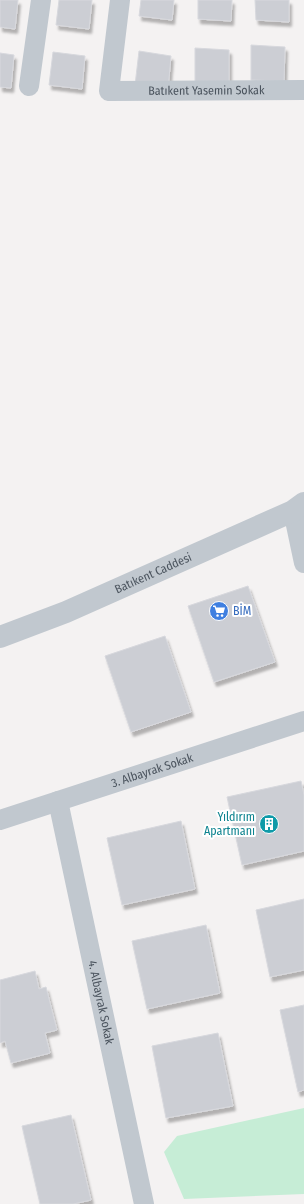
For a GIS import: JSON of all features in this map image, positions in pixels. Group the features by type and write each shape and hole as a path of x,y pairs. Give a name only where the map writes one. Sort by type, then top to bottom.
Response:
{"street":[{"path":"29,86 41,0"},
{"name":"Batıkent Yasemin Sokak","path":"120,0 108,91 304,90"},
{"path":"298,507 304,563"},
{"name":"Batıkent Caddesi","path":"0,637 66,612 298,507"},
{"name":"3. Albayrak Sokak","path":"0,820 304,721"},
{"name":"4. Albayrak Sokak","path":"58,801 144,1204"}],"green space":[{"path":"304,1108 304,1194 184,1199 164,1152 177,1136"}],"building":[{"path":"0,0 18,0 15,29 0,27"},
{"path":"59,0 92,0 89,29 56,25"},
{"path":"141,0 174,0 172,20 139,16"},
{"path":"198,0 232,0 231,21 198,19"},
{"path":"255,0 289,0 289,22 256,20"},
{"path":"251,45 285,47 284,81 251,80"},
{"path":"195,48 229,50 229,84 195,83"},
{"path":"139,51 171,56 168,89 135,85"},
{"path":"53,52 85,56 82,89 49,85"},
{"path":"0,53 14,55 11,88 0,87"},
{"path":"248,586 275,662 214,682 188,606"},
{"path":"165,636 191,712 131,732 105,656"},
{"name":"Yıldırım Apartmanı","path":"301,781 304,795 304,851 242,865 227,797"},
{"path":"181,821 195,889 122,905 107,838"},
{"path":"304,899 304,970 270,977 256,910"},
{"path":"206,925 220,993 147,1009 132,941"},
{"path":"35,971 39,989 46,987 57,1030 45,1033 50,1053 11,1063 5,1041 0,1043 0,980"},
{"path":"304,1005 304,1090 298,1092 280,1010"},
{"path":"218,1033 233,1106 166,1118 152,1046"},
{"path":"71,1115 91,1200 73,1204 40,1204 22,1126"}],"place":[{"name":"BİM","path":"219,611"},
{"name":"Yıldırım Apartmanı","path":"269,824"}]}
